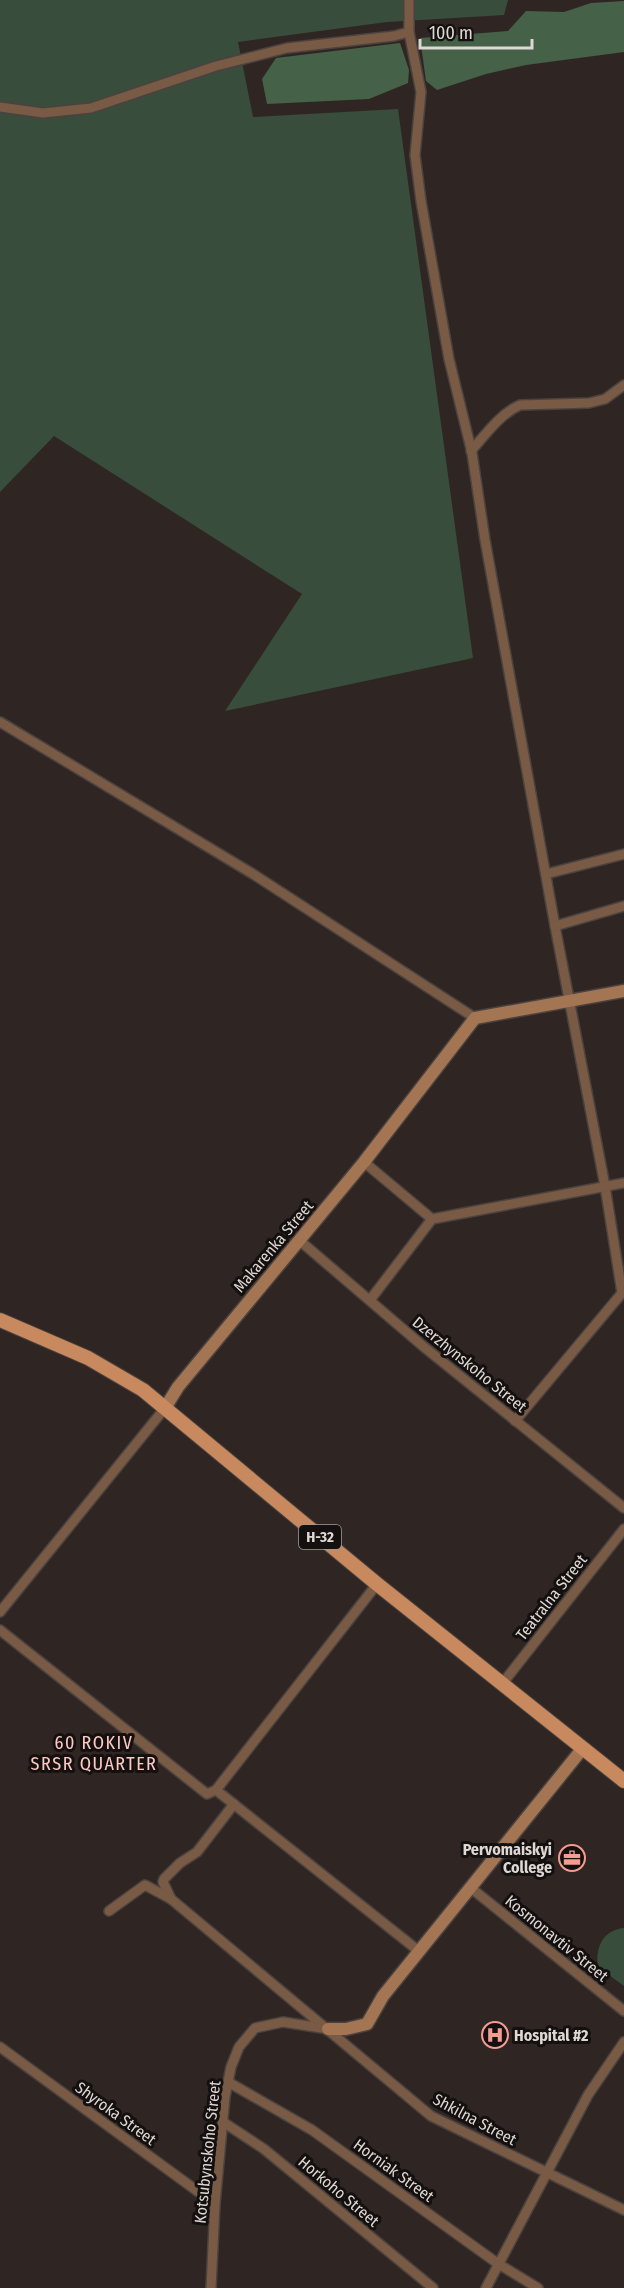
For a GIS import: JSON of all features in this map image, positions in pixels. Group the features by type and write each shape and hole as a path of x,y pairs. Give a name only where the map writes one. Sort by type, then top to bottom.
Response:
{"main road":[{"name":"Н-32","path":"0,1320 88,1358 143,1390 377,1584 624,1781"}],"street":[{"path":"409,0 409,32 421,92 415,155 421,201 449,359 471,451 485,540 623,1294 515,1421"},
{"path":"0,107 43,113 91,108 216,66 287,48 394,36 409,32"},
{"path":"471,451 510,410 520,405 589,403 605,399 624,385"},
{"path":"0,722 253,874 475,1018 624,991"},
{"path":"546,874 624,854"},
{"path":"555,927 624,906"},
{"name":"Makarenka Street","path":"0,1612 165,1408 178,1387 364,1162 475,1018"},
{"path":"364,1162 432,1219"},
{"path":"370,1300 432,1219 624,1183"},
{"name":"Dzerzhynskoho Street","path":"299,1240 424,1347 624,1508"},
{"name":"Teatralna Street","path":"502,1684 624,1529"},
{"path":"0,1630 207,1794 216,1790 377,1584"},
{"path":"328,2029 346,2029 367,2024 384,1996 583,1748"},
{"path":"216,1790 420,1952"},
{"path":"171,1899 164,1880 180,1863 197,1852 234,1804"},
{"name":"Shkilna Street","path":"110,1911 145,1885 171,1899 431,2116 624,2210"},
{"name":"Kosmonavtiv Street","path":"471,1888 624,2011"},
{"name":"Kotsubynskoho Street","path":"211,2288 215,2204 223,2122 231,2067 239,2047 255,2028 283,2022 328,2029"},
{"path":"486,2288 588,2095 624,2042"},
{"name":"Shyroka Street","path":"0,2047 215,2204"},
{"name":"Horniak Street","path":"228,2082 312,2130 497,2264 538,2288"},
{"name":"Horkoho Street","path":"223,2122 264,2149 433,2288"}],"green space":[{"path":"0,0 508,0 504,15 387,22 238,42 253,117 398,109 473,658 225,711 302,594 54,436 0,492"},
{"path":"624,1 624,52 526,65 486,74 437,90 426,81 420,38 508,31 526,11 564,12 591,3"},
{"path":"400,43 409,70 408,83 369,99 267,104 262,79 276,58"},
{"path":"624,1928 624,1986 598,1967 597,1960 599,1946 606,1936 617,1929"}],"place":[{"name":"Pervomaiskyi College","path":"572,1858"},
{"name":"Hospital #2","path":"495,2035"}],"district":[{"name":"60 ROKIV SRSR QUARTER","path":"94,1753"}]}
